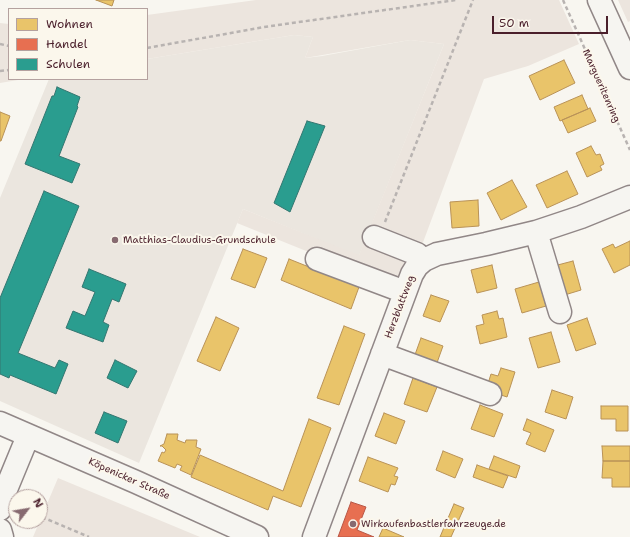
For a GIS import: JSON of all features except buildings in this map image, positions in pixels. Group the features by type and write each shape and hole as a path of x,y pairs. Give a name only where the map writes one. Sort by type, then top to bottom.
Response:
{"street":[{"path":"600,0 630,68"},
{"name":"Herzblattweg","path":"314,537 412,274 424,260 436,254 536,232 581,217 630,197"},
{"path":"536,232 560,312"},
{"path":"376,238 417,254 424,260"},
{"path":"317,260 405,292"},
{"path":"382,354 490,394"},
{"name":"Köpenicker Straße","path":"0,423 136,482 257,537"},
{"path":"0,509 2,499 28,436"},
{"path":"0,530 2,537"}],"path":[{"path":"148,48 264,27 456,0"},
{"path":"376,238 473,0"},
{"name":"Margueritenring","path":"563,0 630,150"},
{"path":"48,520 89,537"}],"shaded area":[{"path":"256,0 559,0 579,44 528,66 484,79 422,245 410,247 395,287 237,223 243,209 359,255 444,44 410,40 305,58 313,37 294,35 148,59 148,15"},
{"path":"618,0 630,0 630,21 628,22"},
{"path":"0,23 8,24 8,80 18,80 0,83"},
{"name":"Matthias-Claudius-Grundschule","path":"294,35 313,37 305,58 410,40 444,44 359,256 243,209 139,463 0,401 0,198 49,80 148,80 148,59"},
{"path":"58,478 200,537 33,537 36,529 48,529 48,502"}],"place":[{"name":"Matthias-Claudius-Grundschule","path":"115,240"},
{"name":"Wirkaufenbastlerfahrzeuge.de","path":"353,524"}]}
